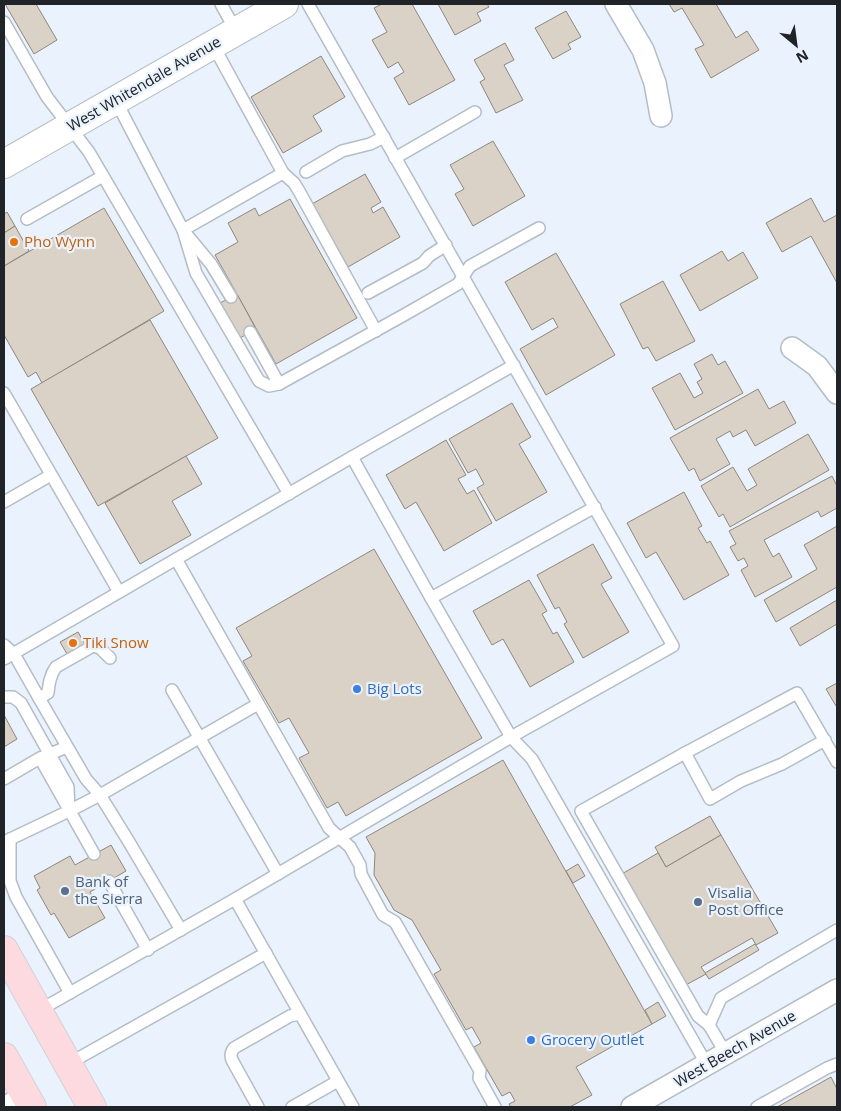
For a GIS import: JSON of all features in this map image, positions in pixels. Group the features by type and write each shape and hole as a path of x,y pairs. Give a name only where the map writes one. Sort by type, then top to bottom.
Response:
{"main road":[{"path":"4,950 92,1107"},
{"path":"4,1057 21,1104"}],"street":[{"name":"West Whitendale Avenue","path":"4,164 284,4"},
{"path":"616,4 643,50 655,83 661,116"},
{"path":"792,348 817,366 837,393"},
{"name":"West Beech Avenue","path":"632,1107 837,990"}],"lane":[{"path":"221,4 236,31"},
{"path":"38,1011 148,950 511,737 673,646 308,4"},
{"path":"4,22 47,97 89,152 289,494"},
{"path":"212,45 283,173 294,183 299,191 376,331"},
{"path":"115,100 183,230 196,273 259,382 269,386 279,384 458,284 470,266 539,228"},
{"path":"396,158 475,112"},
{"path":"306,172 342,151 370,144 384,137"},
{"path":"183,230 283,173"},
{"path":"26,219 103,176"},
{"path":"183,230 211,264 230,297"},
{"path":"368,293 423,263 429,256 446,245"},
{"path":"250,332 279,384"},
{"path":"9,657 118,592 514,365"},
{"path":"4,393 118,592"},
{"path":"352,457 511,737 532,759 707,1065"},
{"path":"4,502 51,475"},
{"path":"432,598 595,507"},
{"path":"176,559 329,828 350,847 360,865 361,874 383,916 395,922 480,1071 479,1078 495,1107"},
{"path":"4,645 9,657 44,696 67,747 86,779 100,795 180,930"},
{"path":"44,696 52,672 56,667 93,646 100,648 110,658"},
{"path":"172,690 278,874"},
{"path":"726,1054 709,1025 698,1016 581,811 797,692 837,762"},
{"path":"4,697 13,697 21,703 45,756 68,786 69,811 94,854"},
{"path":"70,993 16,897 10,881 7,840 100,795 258,704"},
{"path":"685,753 710,799 741,781 782,764 825,740"},
{"path":"4,779 45,756 67,747"},
{"path":"109,881 148,950"},
{"path":"235,899 354,1107"},
{"path":"709,1025 721,998 837,930"},
{"path":"68,1064 266,953"},
{"path":"258,1107 232,1060 231,1051 290,1016 300,1014"},
{"path":"757,1107 837,1064"},
{"path":"296,1106 338,1081"}],"building":[{"path":"5,4 36,4 57,40 34,54"},
{"path":"382,4 412,4 455,80 409,105 394,78 404,72 398,62 388,68 372,40 387,32 374,8"},
{"path":"438,4 487,4 489,7 477,13 481,21 455,35"},
{"path":"669,4 716,4 736,38 747,31 759,50 711,78 695,49 704,45 682,8 674,12"},
{"path":"566,11 581,37 568,44 571,49 553,59 535,28"},
{"path":"505,43 514,60 504,65 523,100 496,113 480,82 485,79 474,60"},
{"path":"321,56 345,97 313,116 322,131 283,153 251,97"},
{"path":"493,141 525,196 473,226 455,194 464,189 450,165"},
{"path":"365,174 381,202 371,208 373,213 383,207 400,237 348,267 312,204"},
{"path":"811,198 824,222 837,215 837,283 811,236 782,252 766,223"},
{"path":"290,199 357,318 276,364 215,255 238,242 228,223 255,208 259,216"},
{"path":"104,208 164,311 42,383 36,372 28,377 4,335 4,266"},
{"path":"7,212 15,226 4,233 4,214"},
{"name":"Pho Wynn","path":"15,226 29,251 4,266 4,233"},
{"path":"722,251 728,261 743,252 758,278 700,311 680,275"},
{"path":"556,253 615,355 546,395 520,349 558,327 553,318 532,330 505,282"},
{"path":"663,281 695,341 656,361 648,347 643,349 620,304"},
{"path":"237,294 256,329 240,338 220,303"},
{"path":"150,320 218,438 98,506 31,389"},
{"path":"712,354 718,365 725,361 743,393 675,430 652,388 680,373 694,398 703,393 697,382 702,379 694,364"},
{"path":"758,389 769,409 784,401 796,423 755,446 746,430 733,437 730,431 716,439 730,464 700,481 694,468 689,471 670,438"},
{"path":"512,403 531,437 519,444 547,492 496,521 477,488 484,484 476,469 468,473 449,439"},
{"path":"808,434 829,470 730,527 723,514 719,517 701,486 733,467 747,491 757,485 748,469"},
{"path":"446,440 466,475 458,479 467,494 474,490 492,523 444,551 416,502 405,509 386,475"},
{"path":"186,456 202,484 172,501 191,535 140,564 105,503"},
{"path":"832,476 837,486 837,508 821,517 818,511 764,540 773,557 779,553 792,577 755,597 741,570 748,566 744,558 738,561 730,547 736,544 729,531"},
{"path":"684,492 702,526 698,528 707,543 710,541 729,575 684,600 656,552 646,558 627,523"},
{"path":"837,526 837,587 776,622 764,600 817,569 804,545"},
{"path":"593,544 612,578 601,584 629,632 583,658 564,624 567,622 559,607 555,609 537,575"},
{"name":"Big Lots","path":"374,549 482,738 346,816 338,802 327,808 299,758 309,753 289,718 279,723 243,661 252,656 236,628"},
{"path":"529,580 547,611 542,614 553,634 557,632 574,662 530,687 503,639 492,645 473,611"},
{"path":"837,600 837,624 800,646 790,628"},
{"name":"Tiki Snow","path":"78,632 85,644 67,654 60,642"},
{"path":"837,683 837,705 836,706 826,689"},
{"path":"4,715 17,739 4,747"},
{"path":"503,760 652,1024 576,1067 592,1095 570,1107 511,1107 509,1104 515,1101 510,1092 502,1096 474,1047 481,1043 472,1027 466,1030 434,974 441,970 412,920 394,910 374,875 375,853 366,837"},
{"path":"710,816 721,835 666,867 655,847"},
{"name":"Visalia Post Office","path":"721,835 778,933 756,945 752,938 701,967 706,974 684,986 620,875 658,853 666,867"},
{"name":"Bank of the Sierra","path":"111,845 126,871 90,892 105,918 69,938 54,913 51,915 37,890 40,888 34,876 70,856 75,865"},
{"path":"578,864 585,876 573,883 566,871"},
{"path":"755,944 759,950 709,979 705,973"},
{"path":"658,1002 666,1016 652,1024 645,1010"},
{"path":"831,1077 837,1089 837,1107 777,1107"}],"place":[{"name":"Pho Wynn","path":"14,242"},
{"name":"Tiki Snow","path":"73,643"},
{"name":"Big Lots","path":"357,689"},
{"name":"Bank of the Sierra","path":"65,891"},
{"name":"Visalia Post Office","path":"698,902"},
{"name":"Grocery Outlet","path":"531,1040"}]}
